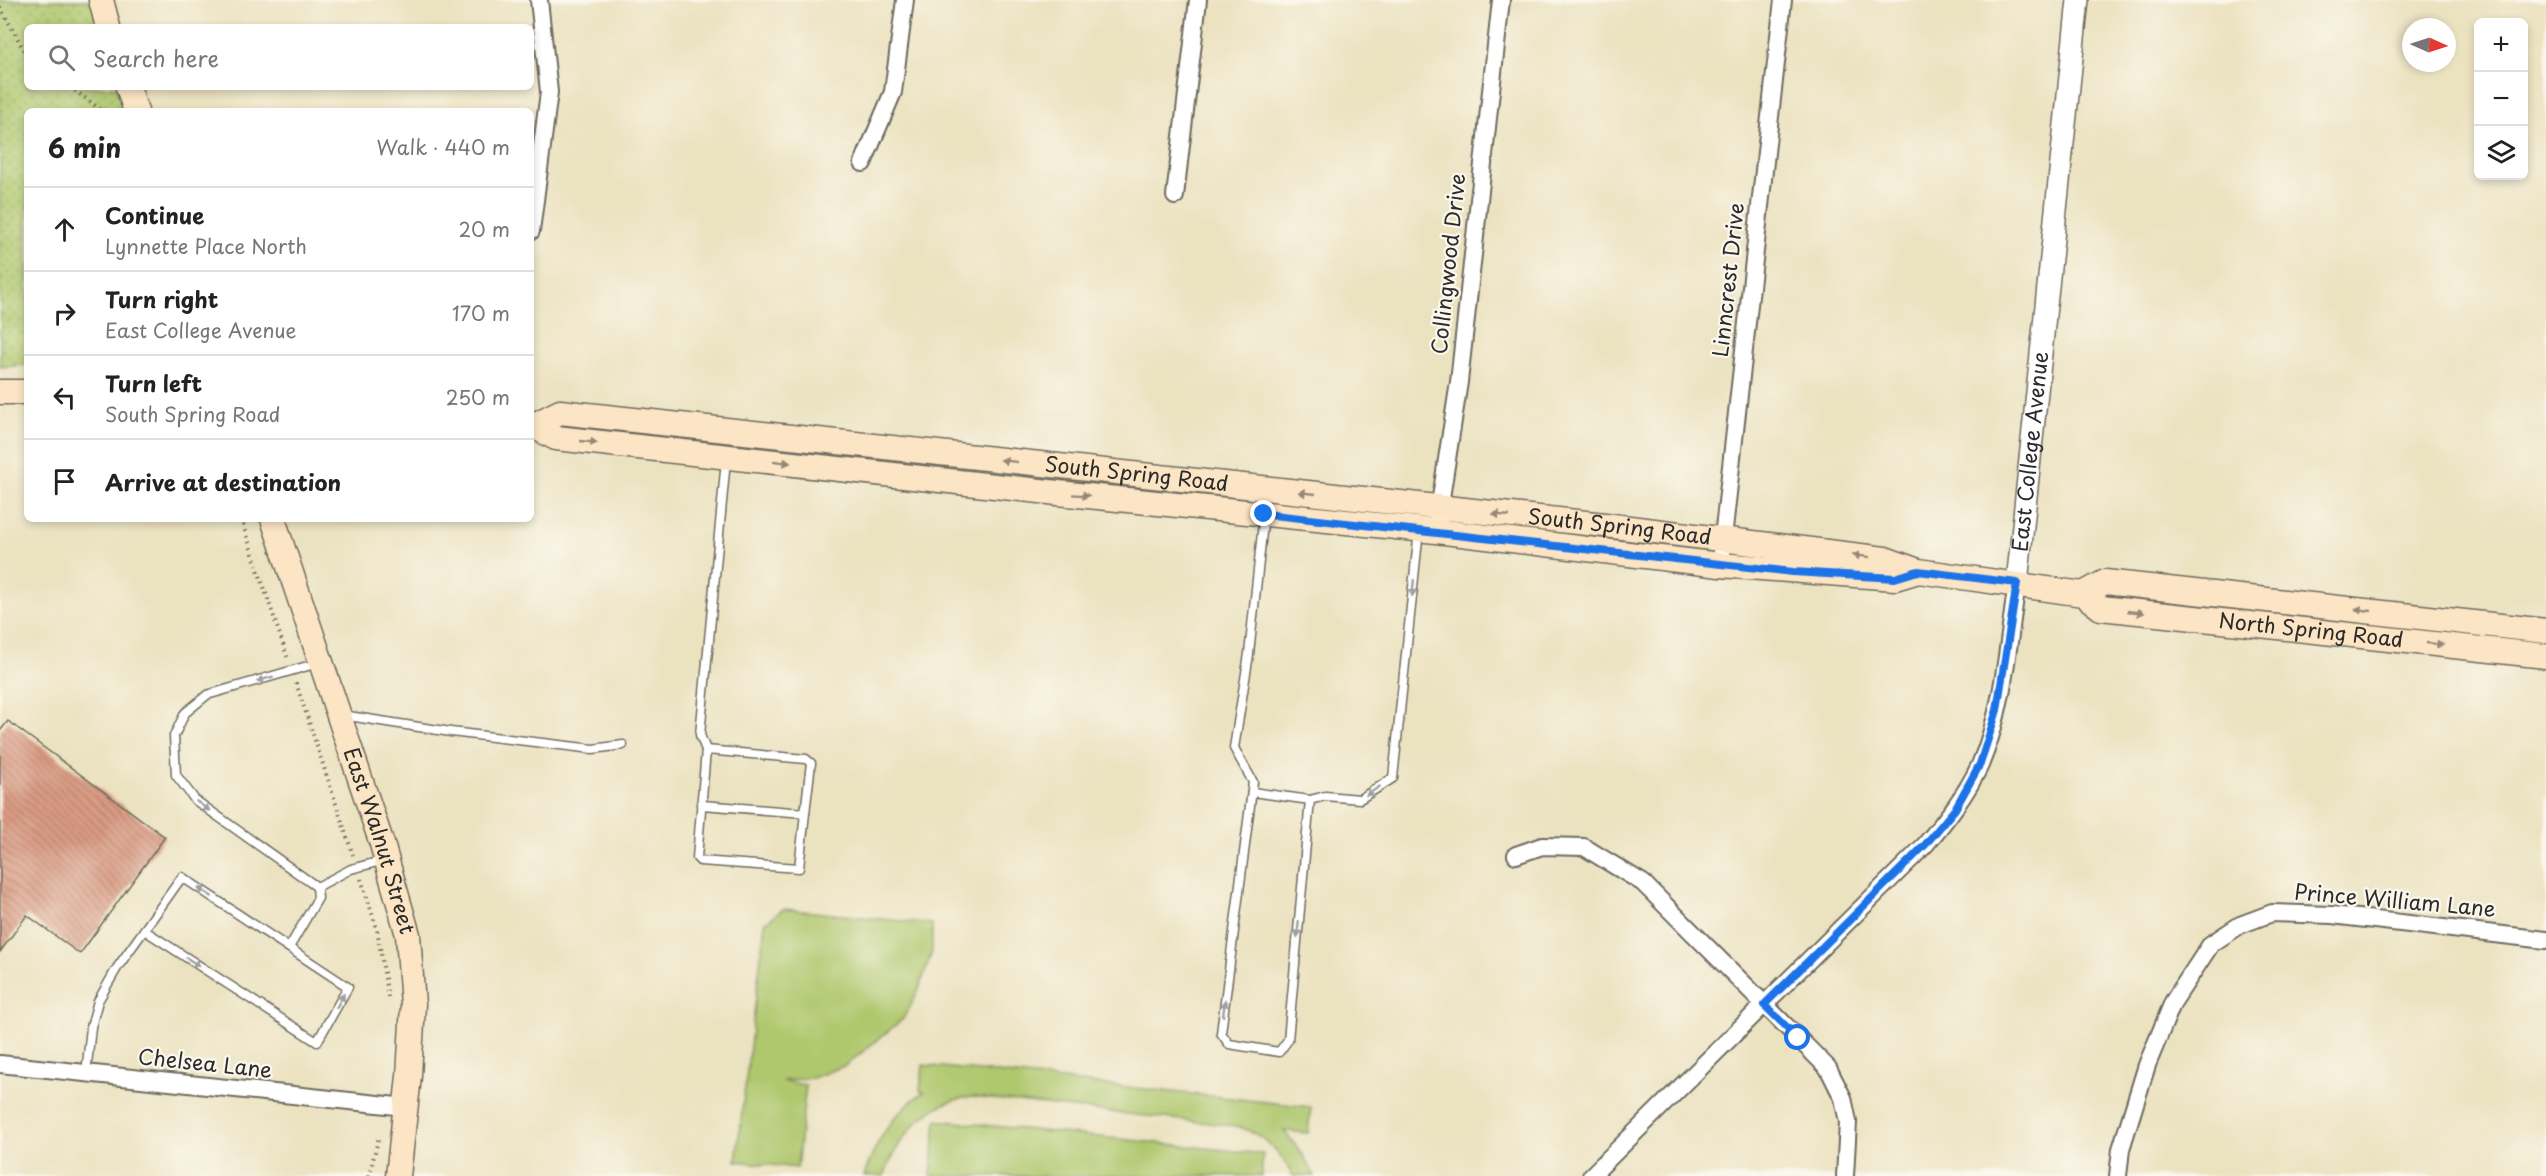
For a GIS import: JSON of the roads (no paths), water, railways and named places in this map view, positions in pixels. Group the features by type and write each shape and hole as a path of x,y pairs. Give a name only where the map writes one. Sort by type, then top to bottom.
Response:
{"main road":[{"path":"101,0 107,24"},
{"path":"129,90 135,108"},
{"path":"0,392 24,392"},
{"name":"South Spring Road","path":"534,424 561,412 1276,490 1432,523 1720,565 1895,578 1918,571"},
{"name":"South Spring Road","path":"534,426 556,438 1269,514 1723,539 1885,560 1918,571 2017,583"},
{"path":"727,456 729,430"},
{"path":"1269,514 1276,490"},
{"name":"East Walnut Street","path":"274,522 402,907 412,964 413,1005 406,1107 398,1176"},
{"name":"North Spring Road","path":"2083,594 2105,582 2546,631"},
{"name":"North Spring Road","path":"2017,583 2083,594 2101,608 2546,656"}],"street":[{"path":"534,208 549,92 539,0"},
{"path":"863,163 893,92 905,0"},
{"path":"1174,196 1198,0"},
{"name":"Collingwood Drive","path":"1432,523 1459,382 1501,0"},
{"name":"Linncrest Drive","path":"1720,565 1783,0"},
{"name":"East College Avenue","path":"1591,1176 1925,845 1955,809 1980,764 1997,710 2017,583 2078,0"},
{"path":"1516,855 1542,846 1584,847 1643,883 1828,1068 1843,1098 1848,1122 1845,1176"},
{"name":"Prince William Lane","path":"2118,1176 2121,1149 2147,1065 2173,1002 2211,944 2240,925 2272,913 2332,915 2546,940"},
{"name":"Chelsea Lane","path":"0,1064 406,1107"}],"lane":[{"path":"706,750 809,760 799,868 700,861 697,858 706,750 700,735 727,456"},
{"path":"1269,514 1234,748 1253,782 1221,1033 1229,1044 1279,1052 1288,1040 1310,800"},
{"path":"1252,792 1310,800 1325,796 1360,799 1393,778 1432,523"},
{"path":"290,946 318,898 317,887 195,800 176,775 174,736 185,713 207,695 321,663"},
{"path":"339,715 451,732 593,749 623,745"},
{"path":"702,805 805,813"},
{"path":"317,887 351,869 387,859"},
{"path":"86,1074 93,1013 117,968 144,930 182,877 290,946 348,987 317,1042 144,930"}]}
